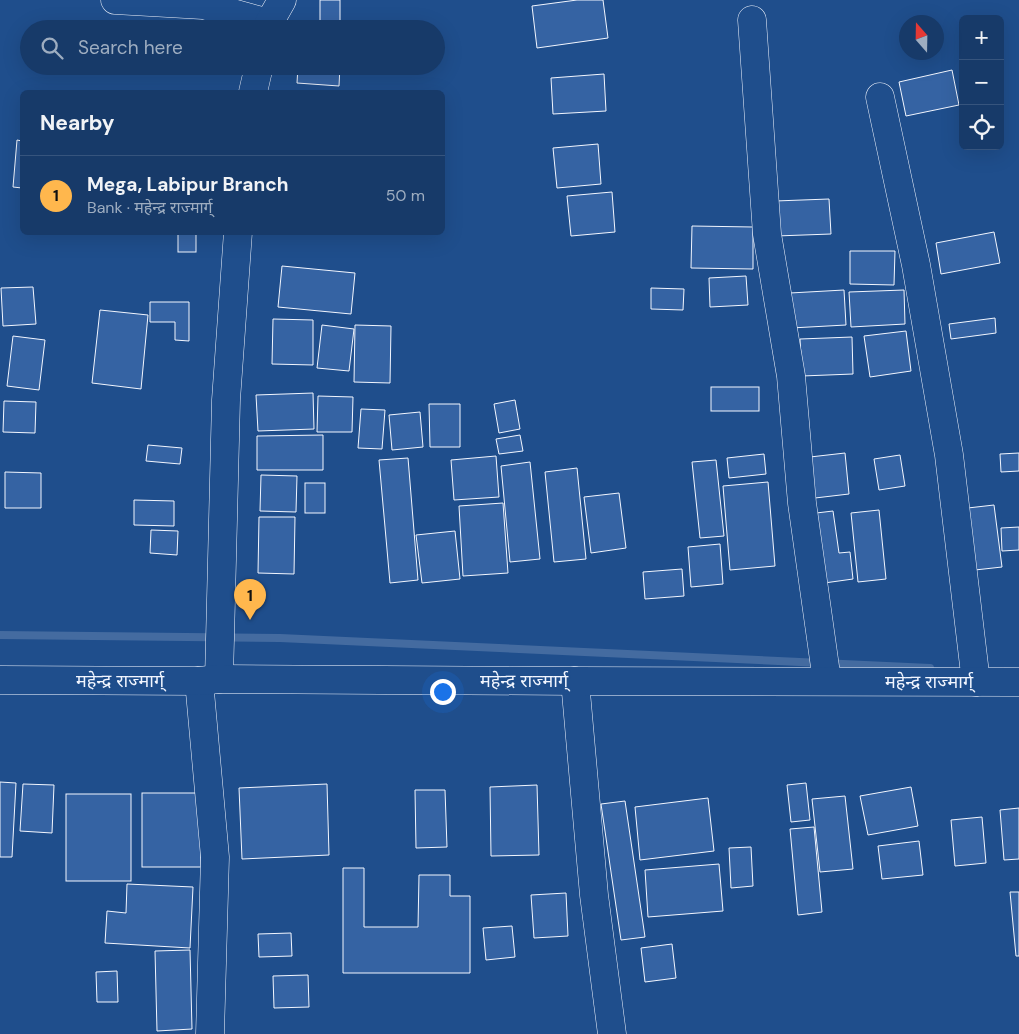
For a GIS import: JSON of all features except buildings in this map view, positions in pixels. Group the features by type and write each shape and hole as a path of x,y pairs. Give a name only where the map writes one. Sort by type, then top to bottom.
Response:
{"main road":[{"path":"116,0 203,5 249,20"},
{"path":"271,20 282,0"},
{"path":"752,20 767,234 791,376 802,503 827,681"},
{"path":"254,90 257,75"},
{"path":"880,97 916,265 949,455 976,682"},
{"path":"210,1034 215,857 209,680 238,235"},
{"name":"महेन्द्र राज्मार्ग्","path":"0,680 1019,682"},
{"path":"575,681 594,895 612,1034"}],"waterway":[{"path":"0,635 280,638 930,668"}],"place":[{"name":"Mega, Labipur Branch","path":"250,620"}]}
